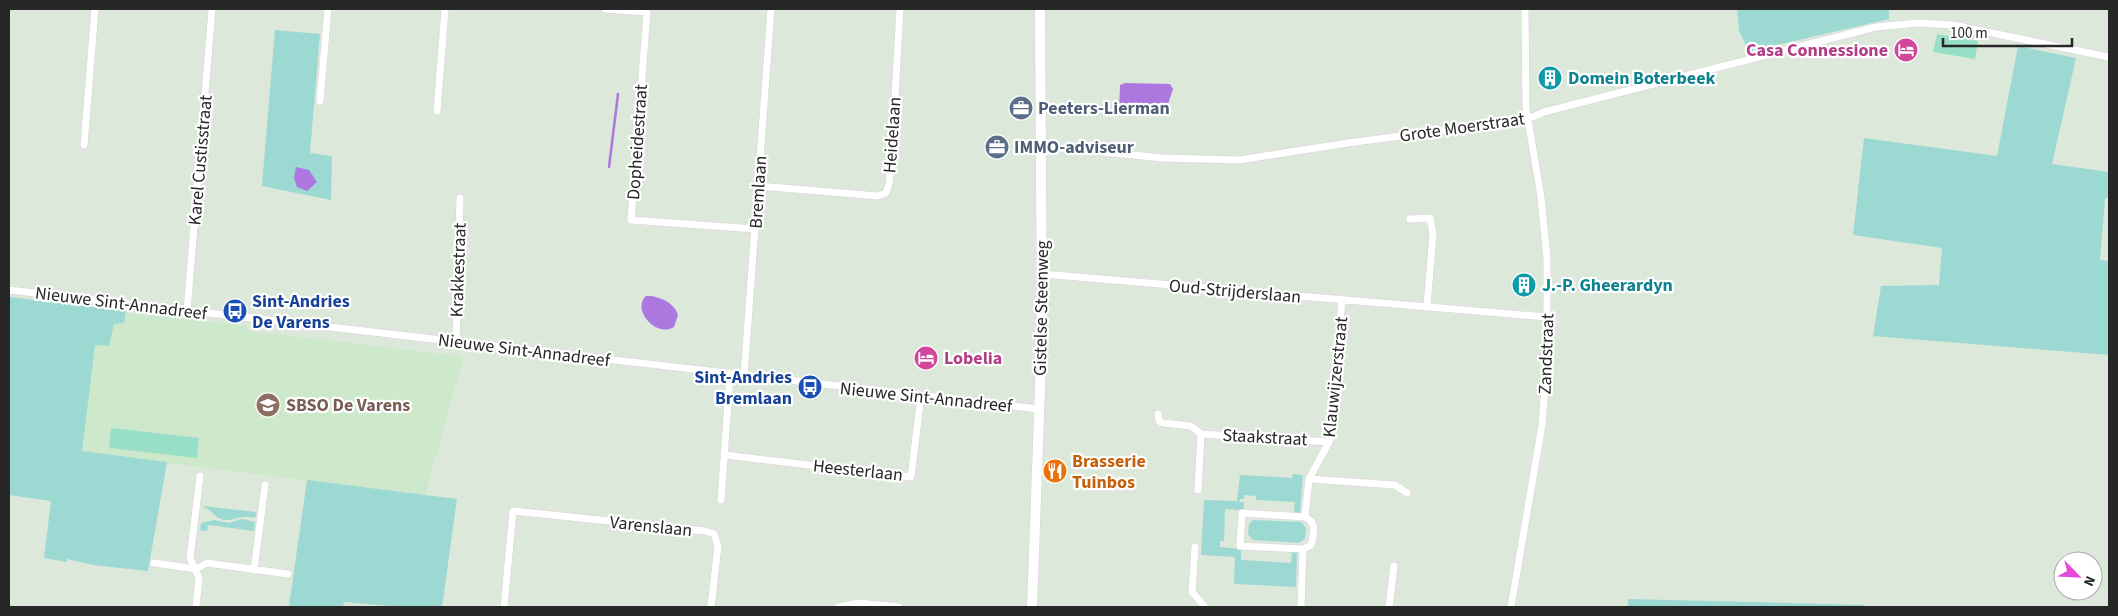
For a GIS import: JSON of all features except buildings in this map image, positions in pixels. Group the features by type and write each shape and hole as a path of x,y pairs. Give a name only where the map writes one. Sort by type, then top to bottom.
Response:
{"main road":[{"name":"Gistelse Steenweg","path":"1032,607 1042,274 1040,9"}],"street":[{"path":"84,145 95,9"},
{"name":"Karel Custisstraat","path":"187,311 212,9"},
{"path":"320,101 328,9"},
{"path":"437,111 445,9"},
{"name":"Dopheidestraat","path":"605,9 647,12 631,220 755,229"},
{"name":"Bremlaan","path":"744,376 772,9"},
{"name":"Heidelaan","path":"758,186 878,196 886,193 891,166 900,9"},
{"name":"Zandstraat","path":"1511,607 1542,425 1546,376 1545,234 1528,119 1524,51 1525,9"},
{"name":"Grote Moerstraat","path":"1042,146 1173,159 1239,160 1348,143 1528,119 1544,112 1892,24 1924,22 1953,25 2109,58"},
{"name":"Krakkestraat","path":"456,342 460,198"},
{"path":"1410,219 1430,218 1433,234 1427,306"},
{"name":"Oud-Strijderslaan","path":"1042,274 1547,317"},
{"name":"Nieuwe Sint-Annadreef","path":"9,290 1039,409"},
{"name":"Klauwijzerstraat","path":"1300,607 1304,549 1311,545 1314,526 1310,519 1305,517 1309,479 1329,442 1342,299"},
{"path":"721,500 730,374"},
{"name":"Heesterlaan","path":"724,455 911,477 921,396"},
{"name":"Staakstraat","path":"1158,414 1159,422 1191,426 1201,434 1329,442"},
{"name":"Staakstraat","path":"1198,490 1201,434"},
{"path":"196,607 199,578 190,558 200,476"},
{"path":"1309,479 1395,485 1407,493"},
{"path":"254,570 265,485"},
{"name":"Varenslaan","path":"504,607 513,511 706,531 714,534 718,546 711,607"},
{"path":"1304,549 1240,546 1242,513 1305,517"},
{"path":"1195,546 1192,592 1205,607"},
{"path":"154,563 196,569 207,564 288,574"},
{"path":"1389,607 1394,566"},
{"path":"838,607 859,603 899,607"}],"shaded area":[{"path":"1737,9 1889,9 1889,19 1747,52 1739,31"},
{"path":"275,30 320,34 310,153 332,156 331,200 262,186"},
{"path":"1937,34 1978,41 1975,59 1933,52"},
{"path":"2018,46 2076,58 2052,164 2109,172 2109,198 2105,198 2100,260 2109,261 2109,355 1873,336 1881,286 1939,285 1942,248 1853,235 1864,138 1997,156"},
{"path":"1125,83 1170,84 1173,89 1168,104 1162,109 1127,114 1119,110 1120,85"},
{"path":"296,167 309,170 317,182 307,191 297,187 294,178"},
{"path":"646,296 661,298 670,303 678,315 674,327 660,329 648,321 642,308 642,302"},
{"path":"9,297 126,311 124,323 114,324 109,346 95,345 82,451 167,462 148,571 93,565 67,559 67,562 44,558 51,501 9,495"},
{"name":"SBSO De Varens","path":"126,311 245,326 250,331 459,356 463,359 425,495 81,452 95,345 114,324 124,323"},
{"path":"111,428 199,438 197,458 109,448"},
{"path":"1293,474 1303,475 1300,513 1294,513 1295,502 1256,500 1256,496 1244,495 1244,499 1240,499 1239,502 1244,502 1243,510 1225,509 1224,541 1220,541 1220,547 1241,549 1241,560 1291,563 1292,552 1297,552 1296,587 1234,584 1235,557 1201,555 1204,500 1237,501 1240,475 1292,478"},
{"path":"307,480 457,499 442,607 401,607 344,602 343,607 289,606"},
{"path":"203,506 256,512 256,517 224,520 218,518"},
{"path":"242,519 255,522 254,531 208,525 207,531 200,530 201,523 214,520 229,523"},
{"path":"1253,520 1301,522 1306,528 1305,539 1299,543 1253,540 1248,534 1249,524"},
{"path":"1628,599 1865,605 1865,607 1628,607"}],"waterway":[{"path":"609,167 618,94"}],"place":[{"name":"Casa Connessione","path":"1906,50"},
{"name":"Domein Boterbeek","path":"1550,78"},
{"name":"Peeters-Lierman","path":"1021,108"},
{"name":"IMMO-adviseur","path":"997,147"},
{"name":"J.-P. Gheerardyn","path":"1524,285"},
{"name":"Sint-Andries De Varens","path":"235,311"},
{"name":"Lobelia","path":"926,358"},
{"name":"Sint-Andries Bremlaan","path":"810,387"},
{"name":"SBSO De Varens","path":"268,405"},
{"name":"Brasserie Tuinbos","path":"1055,471"}]}
